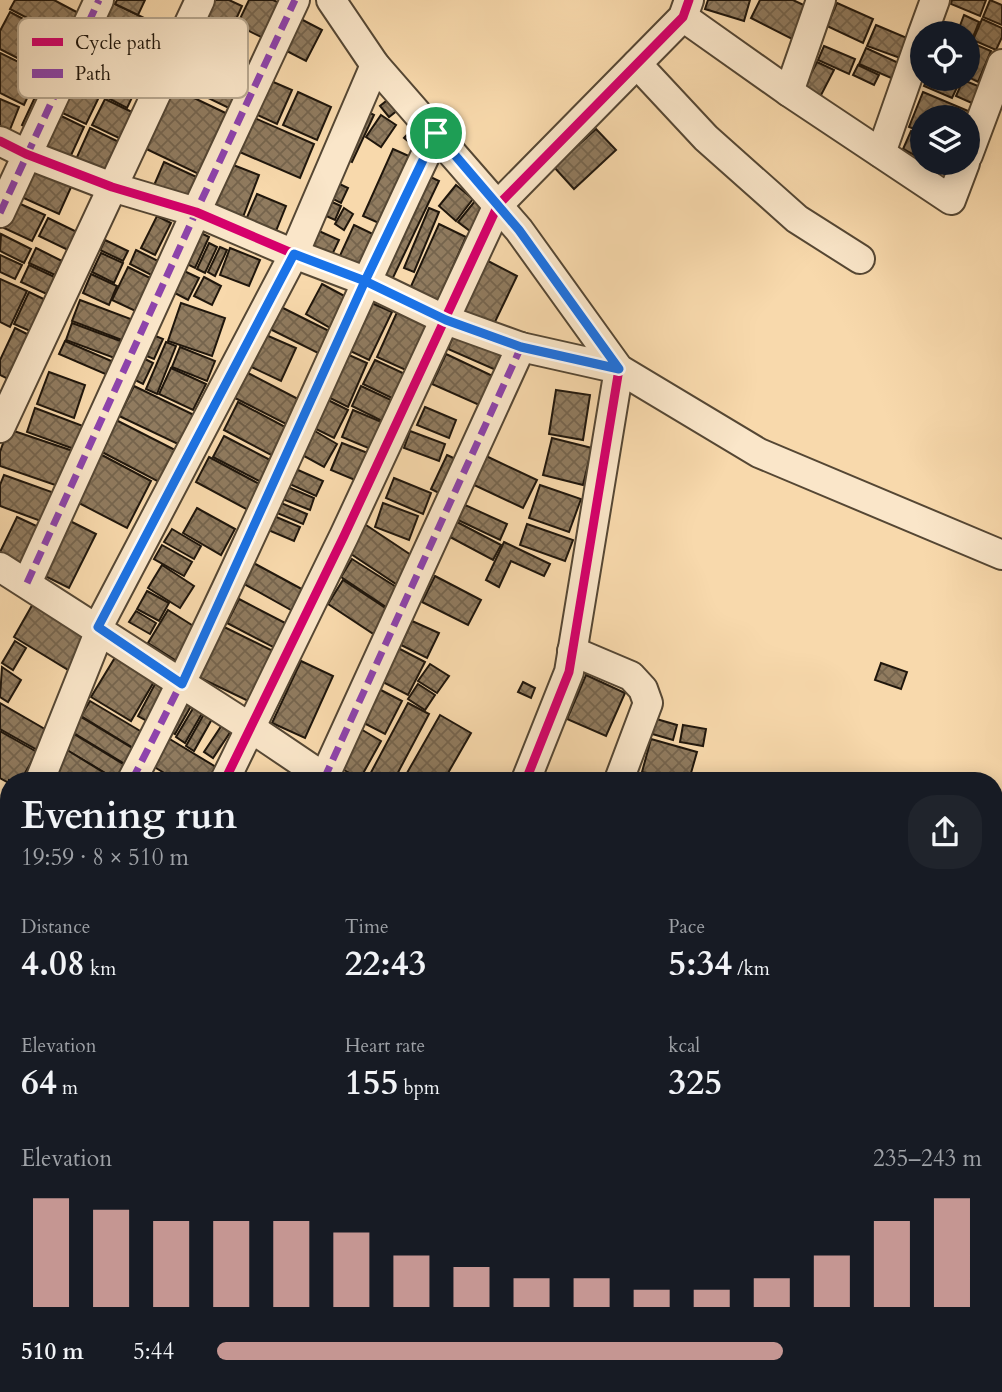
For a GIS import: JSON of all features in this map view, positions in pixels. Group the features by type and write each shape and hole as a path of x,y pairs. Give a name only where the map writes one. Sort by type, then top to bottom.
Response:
{"street":[{"path":"90,18 99,0"},
{"path":"192,18 200,0"},
{"path":"27,583 295,0"},
{"path":"331,0 375,65 519,230 619,369 569,672 529,772"},
{"path":"789,92 821,0"},
{"path":"928,21 935,0"},
{"path":"229,772 446,320 498,205 658,43 686,8 789,92 910,172"},
{"path":"636,64 706,138 797,219 860,259"},
{"path":"980,123 1002,64"},
{"path":"43,772 100,630 98,627 294,254 375,65"},
{"path":"881,153 910,72"},
{"path":"0,213 53,98"},
{"path":"0,428 154,98"},
{"path":"136,772 182,684 365,281 436,133"},
{"path":"0,141 26,154 112,187 196,212 365,281 446,320 521,347 619,369 759,453 1002,555"},
{"path":"914,175 951,200 960,175"},
{"path":"329,772 521,347"},
{"path":"0,567 251,728 314,772"},
{"path":"572,651 631,676 643,689 648,703 622,772"}],"building":[{"path":"15,0 54,0 86,17 27,18 10,9"},
{"path":"107,0 144,18 98,18"},
{"path":"117,0 145,0 138,15 115,4"},
{"path":"210,0 229,0 242,6 237,18 202,18"},
{"path":"249,0 273,0 284,5 267,40 248,30 248,18 240,18"},
{"path":"708,0 750,0 744,21 705,9"},
{"path":"760,0 793,0 810,8 794,40 751,18"},
{"path":"952,0 986,0 980,16 951,4"},
{"path":"990,0 1002,5 1002,25 983,17"},
{"path":"837,3 873,19 863,43 827,26"},
{"path":"10,12 21,18 18,18 18,58 0,49 0,31"},
{"path":"964,15 977,21 962,21"},
{"path":"295,16 322,30 306,61 279,47"},
{"path":"982,19 1002,28 1002,37 996,50 980,43"},
{"path":"876,25 907,38 900,58 867,46"},
{"path":"824,46 855,59 849,74 818,60"},
{"path":"980,46 991,51 980,77"},
{"path":"866,48 905,66 898,81 859,64"},
{"path":"0,53 18,62 18,98 27,98 24,105 0,93"},
{"path":"817,62 834,70 819,99 802,91"},
{"path":"858,65 879,75 874,85 853,75"},
{"path":"264,78 292,90 277,124 249,111"},
{"path":"980,87 983,88 976,105 956,96 958,91 980,91"},
{"path":"936,91 955,91 952,98"},
{"path":"298,92 331,107 317,140 283,125"},
{"path":"923,92 954,105 918,105"},
{"path":"35,98 49,98 34,131 22,125"},
{"path":"61,98 99,98 86,124 56,110"},
{"path":"108,98 132,98 127,108"},
{"path":"163,98 194,98 234,117 205,177 140,146"},
{"path":"208,98 242,98 235,111"},
{"path":"390,98 399,109 389,117 380,106"},
{"path":"0,99 19,107 9,132 0,128"},
{"path":"105,99 134,113 121,139 92,125"},
{"path":"362,109 374,115 352,162 340,157"},
{"path":"55,113 84,127 68,162 39,148"},
{"path":"381,115 396,125 381,147 366,137"},
{"path":"250,116 314,144 300,178 235,150"},
{"path":"415,126 426,135 415,147 404,138"},
{"path":"90,128 121,143 104,179 73,166"},
{"path":"596,129 616,150 574,189 554,167"},
{"path":"910,133 910,153 903,149"},
{"path":"393,149 420,161 390,228 363,216"},
{"path":"223,161 259,175 243,217 207,204"},
{"path":"164,162 203,180 190,208 152,190"},
{"path":"30,166 72,185 59,214 17,195"},
{"path":"420,172 439,181 389,286 370,277"},
{"path":"329,179 348,188 341,203 323,194"},
{"path":"456,185 473,199 456,221 439,206"},
{"path":"257,194 286,206 272,241 242,229"},
{"path":"321,197 341,206 335,220 315,211"},
{"path":"475,201 487,210 470,231 458,222"},
{"path":"16,202 45,215 32,241 4,228"},
{"path":"344,208 353,214 344,230 335,224"},
{"path":"429,208 439,212 414,272 404,268"},
{"path":"157,216 171,223 155,255 141,248"},
{"path":"48,218 79,233 70,251 39,236"},
{"path":"439,224 466,237 436,305 408,293"},
{"path":"354,225 377,236 361,271 338,260"},
{"path":"310,227 339,240 330,259 302,247"},
{"path":"199,232 209,237 195,268 185,263"},
{"path":"1,234 31,249 24,263 0,251"},
{"path":"105,240 128,251 123,261 100,250"},
{"path":"209,243 217,247 205,273 197,269"},
{"path":"220,247 227,250 215,276 208,272"},
{"path":"36,248 62,261 55,275 29,263"},
{"path":"230,248 260,260 249,286 220,275"},
{"path":"136,250 170,267 163,281 130,264"},
{"path":"101,253 123,263 114,283 92,272"},
{"path":"0,255 22,265 15,279 0,272"},
{"path":"486,260 517,276 493,326 461,311"},
{"path":"29,265 61,280 53,297 21,282"},
{"path":"128,267 160,283 144,315 112,300"},
{"path":"182,270 199,278 188,300 171,291"},
{"path":"91,274 117,286 109,305 83,293"},
{"path":"204,277 221,286 212,305 194,296"},
{"path":"0,279 27,291 10,327 0,322"},
{"path":"322,284 350,299 334,330 306,314"},
{"path":"29,292 52,303 37,334 14,324"},
{"path":"80,300 136,321 127,342 72,321"},
{"path":"365,300 392,312 369,360 342,347"},
{"path":"181,303 225,318 212,356 168,341"},
{"path":"273,303 331,332 320,354 262,325"},
{"path":"398,310 429,324 408,371 377,357"},
{"path":"72,323 134,346 128,363 66,340"},
{"path":"15,328 33,337 12,381 0,375 0,360"},
{"path":"259,332 296,348 281,381 245,364"},
{"path":"454,334 511,360 505,374 448,349"},
{"path":"153,335 163,339 154,359 144,355"},
{"path":"65,341 116,363 110,376 59,354"},
{"path":"166,342 176,346 157,394 146,389"},
{"path":"180,347 215,361 207,381 172,367"},
{"path":"340,351 367,363 348,407 322,394"},
{"path":"446,354 499,379 486,408 432,384"},
{"path":"143,358 153,363 143,384 133,379"},
{"path":"375,360 407,375 396,400 363,384"},
{"path":"171,368 206,384 193,410 159,394"},
{"path":"49,372 85,385 74,418 37,404"},
{"path":"246,372 298,399 286,424 233,397"},
{"path":"134,386 194,415 180,445 119,416"},
{"path":"361,386 391,400 382,421 352,406"},
{"path":"556,390 590,395 583,440 549,434"},
{"path":"322,397 348,410 334,438 308,425"},
{"path":"238,402 287,428 273,456 224,430"},
{"path":"425,407 456,420 449,438 417,425"},
{"path":"35,408 83,426 74,449 27,432"},
{"path":"353,410 384,423 373,450 342,437"},
{"path":"116,420 177,451 161,483 100,451"},
{"path":"308,427 337,444 324,467 295,451"},
{"path":"8,429 73,451 61,487 0,466 0,452"},
{"path":"410,431 445,444 439,461 404,448"},
{"path":"224,436 274,462 263,483 213,457"},
{"path":"552,438 592,448 583,485 543,475"},
{"path":"342,443 373,455 362,483 331,470"},
{"path":"100,454 151,481 127,528 75,501"},
{"path":"447,455 464,463 447,497 431,489"},
{"path":"486,456 537,480 523,508 472,484"},
{"path":"209,457 263,486 250,511 196,482"},
{"path":"289,466 323,481 316,496 283,481"},
{"path":"4,475 60,495 49,524 0,506 0,485"},
{"path":"394,478 431,493 423,514 386,498"},
{"path":"281,484 314,498 310,510 275,496"},
{"path":"540,485 581,499 569,532 529,518"},
{"path":"274,500 307,514 303,524 270,510"},
{"path":"383,503 418,516 409,540 375,527"},
{"path":"465,505 507,524 500,540 458,520"},
{"path":"197,508 235,529 221,555 183,533"},
{"path":"267,513 300,527 294,541 261,527"},
{"path":"17,517 45,530 24,574 0,562 0,552"},
{"path":"66,519 96,534 69,588 39,573"},
{"path":"457,522 501,545 493,560 450,537"},
{"path":"363,523 420,561 402,588 345,550"},
{"path":"527,524 573,540 565,561 520,545"},
{"path":"172,529 201,546 194,559 164,542"},
{"path":"504,542 550,564 544,576 511,561 499,587 486,580"},
{"path":"162,545 192,562 184,576 154,559"},
{"path":"352,559 401,590 389,609 341,577"},
{"path":"248,560 309,593 298,614 237,580"},
{"path":"162,565 194,586 180,608 148,588"},
{"path":"435,576 481,600 468,625 422,602"},
{"path":"343,580 390,611 375,635 328,604"},
{"path":"147,591 169,603 159,621 137,609"},
{"path":"239,599 289,625 277,649 227,623"},
{"path":"34,602 90,635 70,671 14,637"},
{"path":"168,610 203,632 183,665 148,643"},
{"path":"136,611 156,623 150,634 129,622"},
{"path":"412,621 439,633 427,658 401,645"},
{"path":"216,623 281,655 257,705 192,674"},
{"path":"15,641 26,648 13,670 2,663"},
{"path":"398,648 425,662 408,695 381,681"},
{"path":"116,656 155,680 131,721 91,697"},
{"path":"301,661 333,676 305,738 272,723"},
{"path":"881,663 907,672 901,689 875,680"},
{"path":"430,664 449,676 437,693 418,681"},
{"path":"2,667 21,680 8,702 0,697"},
{"path":"586,675 625,693 606,736 567,719"},
{"path":"523,682 535,688 531,698 518,692"},
{"path":"155,684 173,694 156,726 138,716"},
{"path":"418,684 435,695 425,710 408,699"},
{"path":"377,688 402,701 385,734 360,721"},
{"path":"183,695 194,701 175,734 165,728"},
{"path":"90,701 152,738 143,754 81,716"},
{"path":"0,703 50,732 39,751 0,729"},
{"path":"408,703 429,714 398,772 371,772"},
{"path":"195,705 204,710 185,743 176,737"},
{"path":"204,714 212,719 194,751 186,746"},
{"path":"440,715 471,733 449,772 408,772"},
{"path":"81,717 142,754 133,769 72,732"},
{"path":"653,718 677,725 673,740 649,733"},
{"path":"222,725 231,731 213,758 204,752"},
{"path":"683,725 706,729 703,746 680,742"},
{"path":"359,728 381,741 364,772 348,772 337,766"},
{"path":"0,731 37,752 26,772 0,772"},
{"path":"74,734 133,770 104,772 65,749"},
{"path":"168,738 221,770 163,772 151,765"},
{"path":"651,739 697,752 691,772 642,772"},
{"path":"67,750 103,772 54,772"}],"marked path":[{"path":"91,18 99,0"},
{"path":"27,583 295,0"},
{"path":"0,213 53,98"},
{"path":"136,772 211,620 436,133"},
{"path":"327,772 521,347"}],"cycle path":[{"path":"229,772 344,536 498,205 683,17 689,0"},
{"path":"0,141 26,154 112,187 196,212 365,281 446,320 521,347 619,369 569,672 529,772"}],"route":[{"path":"436,133 365,281 294,254 98,627 182,684 365,281 446,320 521,347 619,369 519,230 436,133"}]}
